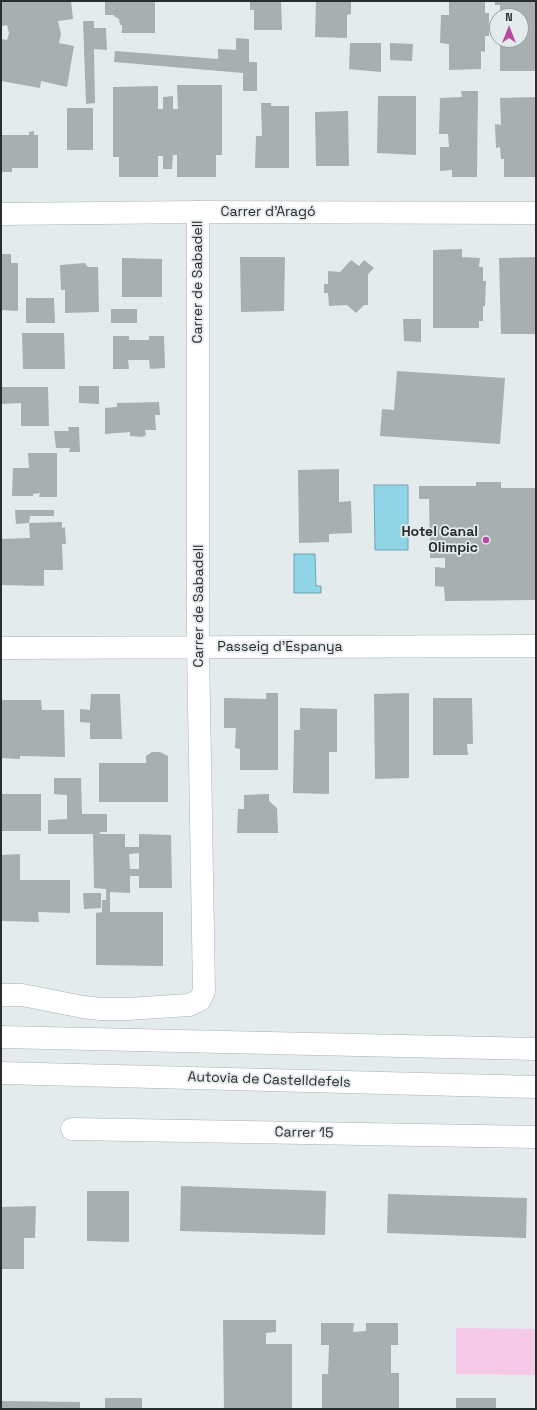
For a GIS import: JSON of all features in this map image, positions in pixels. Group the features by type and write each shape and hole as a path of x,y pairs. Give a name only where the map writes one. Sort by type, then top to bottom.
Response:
{"main road":[{"name":"Carrer d'Aragó","path":"1,214 198,212 536,213"},
{"name":"Carrer de Sabadell","path":"1,995 22,995 101,1010 189,1005 200,1000 204,991 198,647 198,212"},
{"name":"Passeig d'Espanya","path":"1,648 536,646"},
{"path":"1,1037 536,1049"},
{"name":"Autovia de Castelldefels","path":"1,1073 536,1087"},
{"name":"Carrer 15","path":"72,1129 536,1137"}],"shaded area":[{"path":"456,1328 536,1329 536,1375 456,1374"}],"water":[{"path":"374,485 408,485 408,550 375,550"},
{"path":"294,554 315,554 316,586 321,586 321,593 294,593"}],"building":[{"path":"1,1 71,1 73,19 58,21 61,34 59,43 74,46 67,87 41,81 40,88 1,81 1,39 7,40 9,33 7,25 1,26"},
{"path":"105,1 155,1 155,33 122,33 122,25 120,25 119,19 114,15 105,15"},
{"path":"250,1 281,1 282,30 254,30 254,10 250,10"},
{"path":"316,1 351,1 351,14 347,15 347,38 315,37"},
{"path":"449,1 485,1 485,13 489,13 489,36 485,36 485,52 481,51 481,69 449,70 449,44 440,43 441,15 449,15"},
{"path":"495,1 536,1 536,71 500,71 500,48 529,48 529,8 500,8 500,5 495,5"},
{"path":"83,21 94,21 94,28 106,28 107,50 94,49 95,103 86,104"},
{"path":"236,38 249,39 249,62 257,62 257,91 243,91 243,73 114,62 115,51 218,59 218,49 236,50"},
{"path":"350,43 381,43 381,72 349,69"},
{"path":"390,43 413,44 412,61 390,60"},
{"path":"177,85 222,85 222,155 216,155 216,177 177,177 177,155 173,155 172,169 163,169 163,156 158,156 158,177 119,177 119,157 113,157 113,87 158,86 158,109 163,109 163,97 173,96 173,109 178,109"},
{"path":"461,91 478,91 477,177 452,177 452,170 440,171 440,147 449,147 448,134 439,134 440,98 462,97"},
{"path":"378,96 416,96 416,155 377,153"},
{"path":"536,97 536,177 504,177 504,159 501,159 500,147 496,148 495,124 501,125 500,98"},
{"path":"261,103 271,103 271,106 289,106 289,168 255,168 256,136 262,136"},
{"path":"67,108 93,108 93,150 67,150"},
{"path":"348,111 349,166 316,166 315,112"},
{"path":"34,131 34,135 38,135 38,168 12,168 12,172 1,172 1,135 29,135 29,132"},
{"path":"462,249 462,257 480,258 479,267 483,267 483,281 486,281 483,321 479,321 479,328 433,328 433,250"},
{"path":"2,254 11,254 11,263 18,263 18,311 1,310"},
{"path":"240,257 285,257 284,311 241,312"},
{"path":"536,257 536,334 501,334 499,258"},
{"path":"122,258 162,259 162,297 122,297"},
{"path":"351,260 359,266 364,260 374,268 368,274 368,305 364,305 356,313 347,305 329,306 328,293 324,293 324,284 328,284 328,271 340,272"},
{"path":"85,263 88,267 98,267 99,312 65,313 65,290 61,290 60,265"},
{"path":"26,298 54,298 55,323 26,323"},
{"path":"111,309 137,309 137,323 111,323"},
{"path":"403,319 421,319 421,342 404,341"},
{"path":"22,333 64,333 65,369 23,369"},
{"path":"113,336 129,336 129,340 149,340 149,336 164,336 165,368 150,369 149,360 128,360 129,369 113,369"},
{"path":"397,371 505,378 500,444 380,436 382,409 394,410"},
{"path":"79,386 99,386 99,404 79,403"},
{"path":"1,387 48,387 49,426 21,426 21,403 1,404"},
{"path":"159,402 160,415 155,415 156,430 145,430 146,435 142,437 130,436 130,432 105,434 105,408 117,407 117,403"},
{"path":"68,427 79,427 80,452 69,452 70,448 56,448 54,431 69,431"},
{"path":"28,453 57,453 57,497 39,497 40,493 33,494 33,496 12,496 13,468 29,468"},
{"path":"339,469 339,502 351,501 352,533 329,534 329,542 299,543 298,470"},
{"path":"476,482 501,482 501,488 536,488 536,600 445,601 444,587 435,586 435,567 445,568 445,558 430,558 429,499 419,499 419,486 476,486"},
{"path":"15,510 54,510 54,516 30,516 29,523 16,524"},
{"path":"62,522 62,528 65,527 66,544 62,544 63,570 44,570 44,586 1,585 1,539 30,538 29,523"},
{"path":"266,693 278,693 278,770 240,770 240,749 235,748 236,728 224,728 224,698 266,699"},
{"path":"409,693 409,778 375,779 374,694"},
{"path":"91,694 120,694 122,739 90,739 90,723 80,722 80,709 90,710"},
{"path":"433,698 472,698 473,744 467,744 468,755 433,755"},
{"path":"1,700 41,700 42,710 64,710 65,757 20,756 20,759 1,758"},
{"path":"300,708 337,709 337,752 329,752 329,794 293,793 294,730 300,730"},
{"path":"152,752 160,752 168,756 168,802 99,802 99,763 146,763 146,756"},
{"path":"54,778 81,778 82,814 107,814 107,832 100,832 100,834 125,834 125,847 139,847 139,834 171,835 172,888 139,888 139,876 130,876 130,893 110,892 110,912 163,912 163,966 96,965 96,913 102,912 102,900 106,900 106,889 94,888 93,834 48,834 48,820 67,819 67,795 54,794","holes":["139,853 139,869 130,869 129,854"]},
{"path":"1,794 41,794 41,831 1,831"},
{"path":"269,794 269,801 277,808 278,833 237,833 238,809 244,809 244,795"},
{"path":"20,854 20,880 70,880 70,913 38,912 39,922 2,921 1,855"},
{"path":"83,893 101,893 101,908 84,909"},
{"path":"181,1186 326,1191 325,1235 180,1231"},
{"path":"87,1191 129,1191 129,1242 87,1241"},
{"path":"388,1194 527,1198 526,1238 387,1233"},
{"path":"36,1206 35,1238 24,1238 24,1269 1,1269 1,1207"},
{"path":"223,1320 276,1320 276,1332 266,1333 266,1344 292,1344 292,1409 224,1409"},
{"path":"321,1323 354,1323 353,1332 366,1331 366,1323 398,1323 398,1345 391,1345 391,1373 399,1373 399,1409 322,1409 322,1374 328,1374 329,1345 321,1345"},
{"path":"105,1398 142,1398 142,1409 105,1409"},
{"path":"456,1398 496,1398 496,1409 456,1409"},
{"path":"1,1401 80,1402 80,1409 1,1409"}],"place":[{"name":"Hotel Canal Olimpic","path":"486,540"}]}
